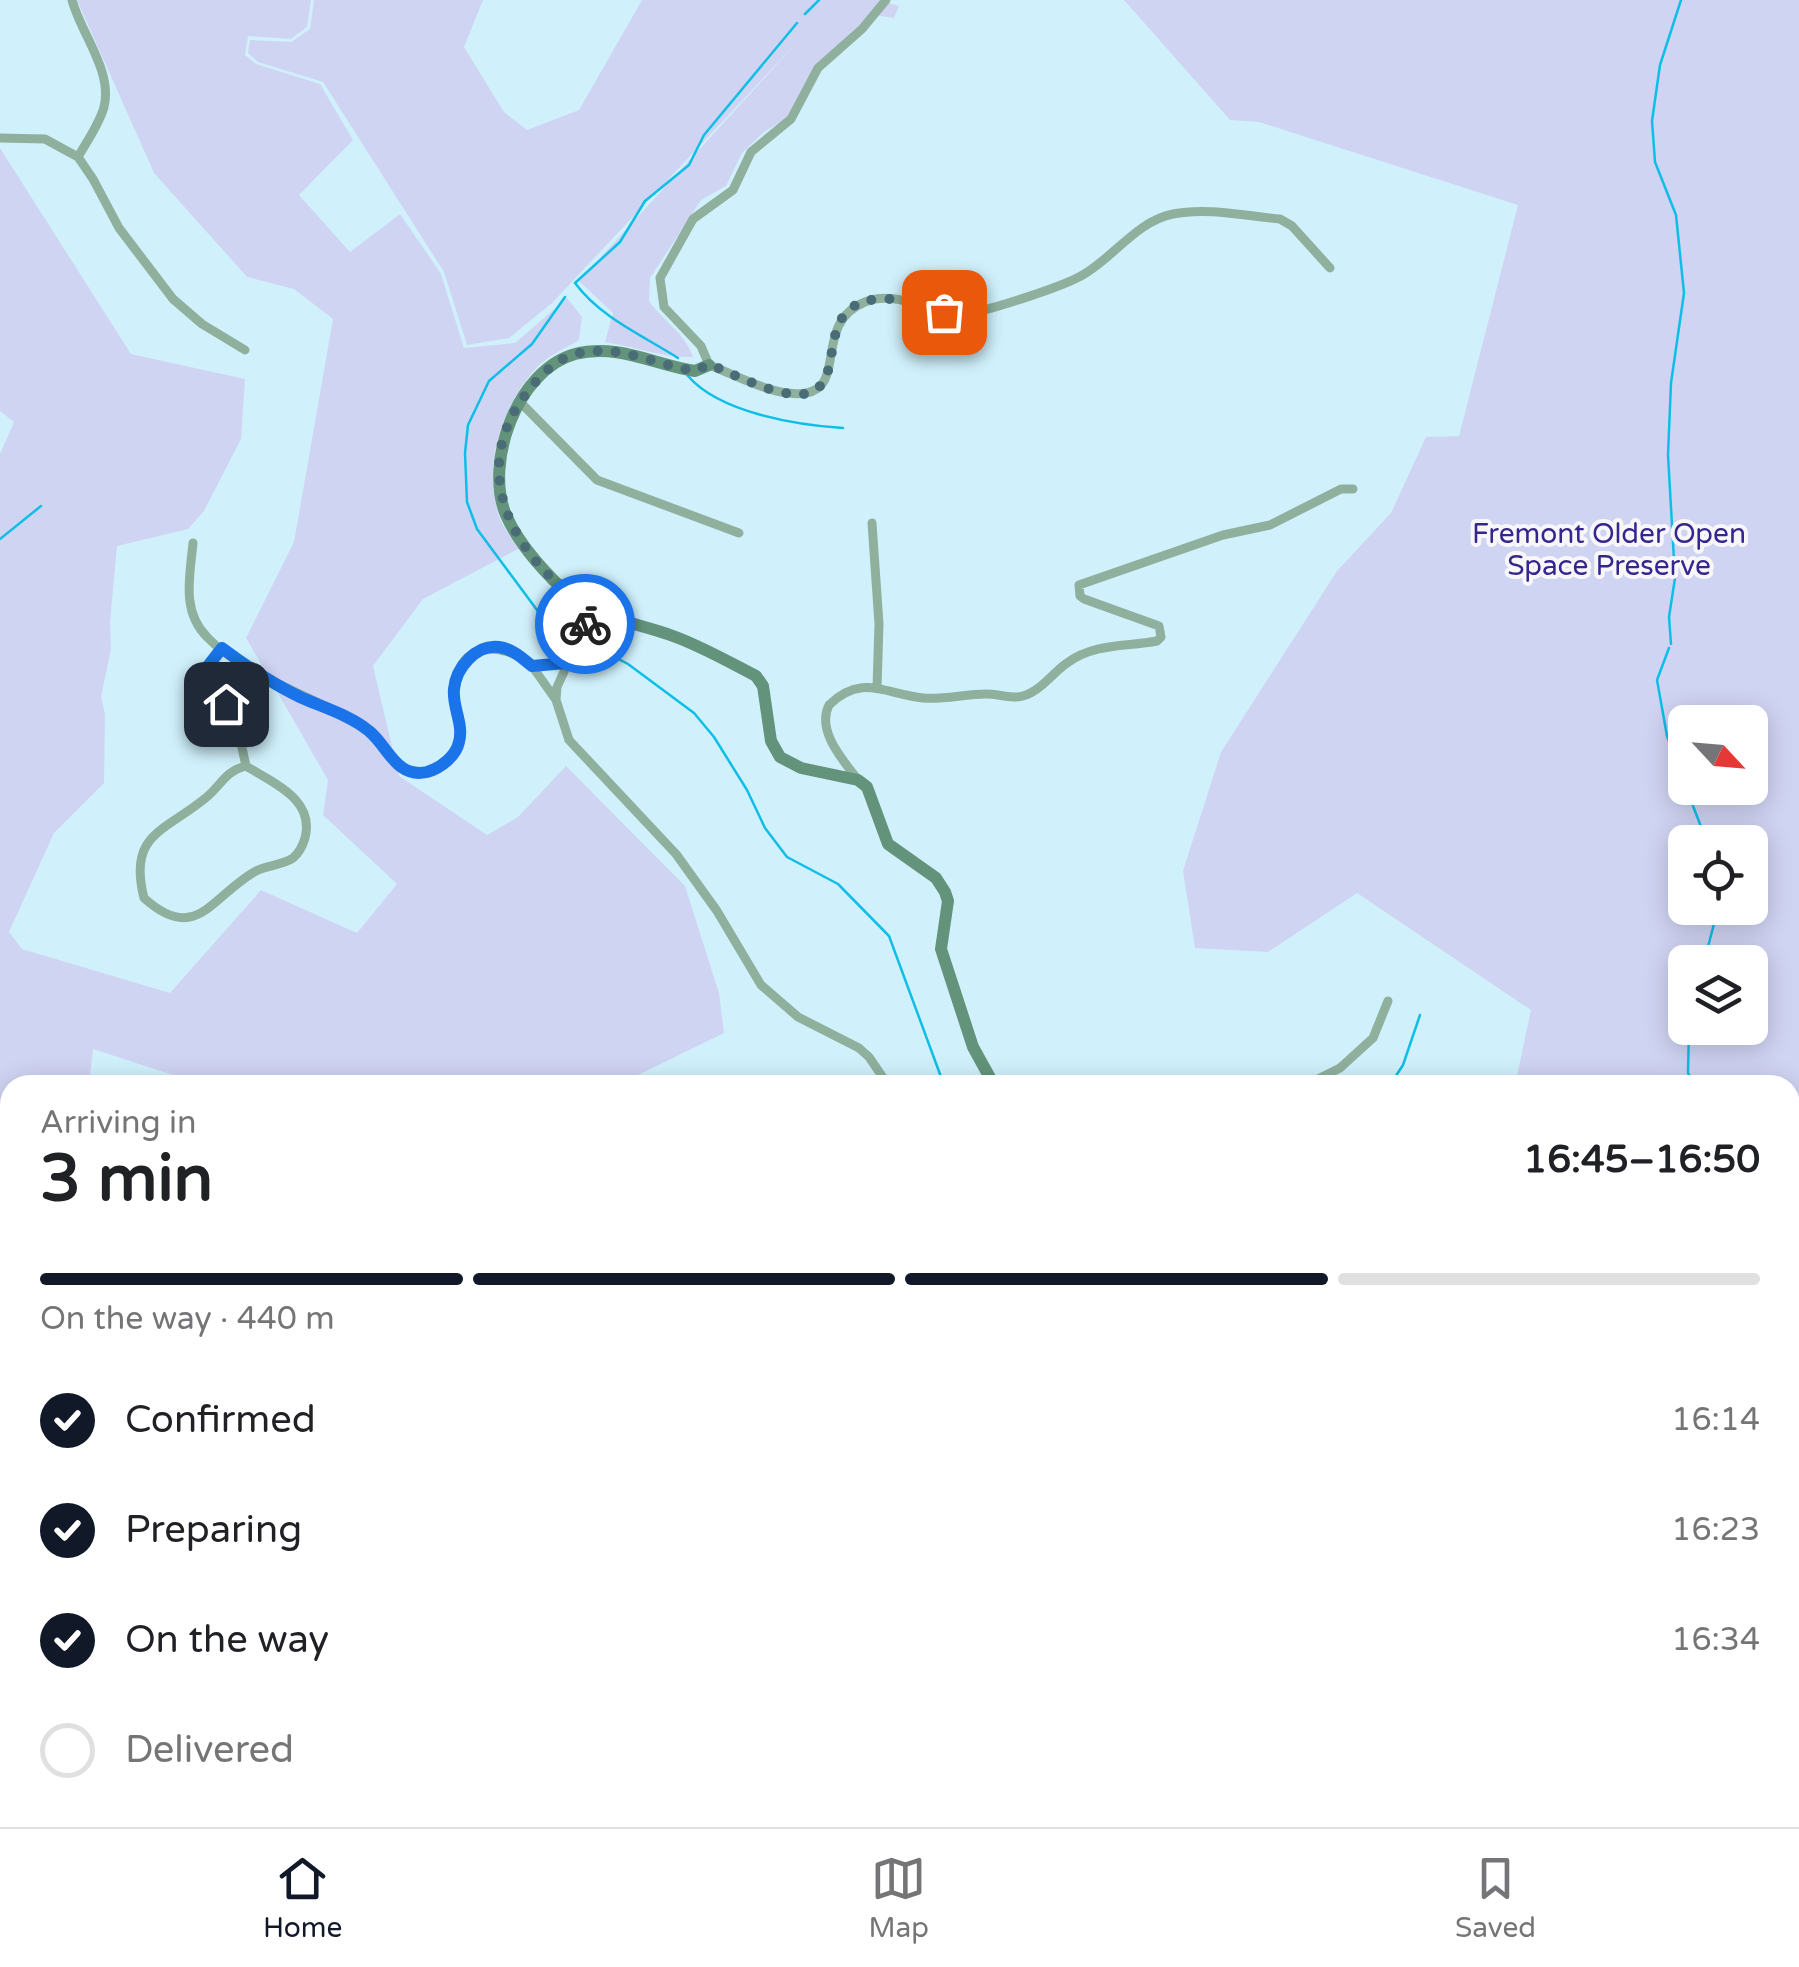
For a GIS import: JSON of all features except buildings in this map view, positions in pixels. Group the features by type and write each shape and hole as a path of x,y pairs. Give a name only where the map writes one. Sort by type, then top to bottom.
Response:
{"street":[{"path":"72,0 104,76 105,91 104,106 78,157"},
{"path":"886,0 862,29 818,68 791,120 751,152 734,190 693,219 660,278 664,308 701,346 709,364 784,393 806,394 821,386 830,371 833,334 848,310 869,300 895,299 944,312 973,312 1079,277 1149,225 1175,213 1280,219 1292,226 1330,268"},
{"path":"0,138 45,139 78,157 119,228 172,299 245,350"},
{"path":"709,364 696,371 649,357 608,351 575,354 548,369 520,402 504,434 498,478 506,514 529,552 571,595 592,610 677,638 756,676 764,686 770,741 780,757 800,768 858,780"},
{"path":"520,402 597,480 739,533"},
{"path":"988,1075 973,1047 941,949 948,901 945,892 936,878 888,844 867,786 835,750 824,714 829,705 849,689 877,688 925,698 987,694 1020,697 1034,692 1070,660 1086,652 1103,646 1156,641 1162,632 1159,626 1084,599 1078,586 1223,536 1270,525 1342,489 1353,489"},
{"path":"872,524 879,624 877,688"},
{"path":"193,544 188,595 194,618 207,638 296,695 370,731 387,755 416,773 430,772 456,751 461,732 453,692 457,673 469,658 498,646 516,652 532,666 556,700 569,740 676,854 717,911 761,985 798,1017 859,1048 881,1075"},
{"path":"556,700 566,663 592,610"},
{"path":"222,648 208,666 210,680 232,716 246,766 299,803 306,828 301,848 288,861 255,872 200,915 170,916 144,898 139,861 148,840 164,825 205,800 225,774 246,766"},
{"path":"532,666 566,663"},
{"path":"1326,1075 1340,1068 1374,1038 1388,1001"}],"green space":[{"path":"77,0 311,0 307,27 291,39 248,36 245,55 256,64 320,84 353,140 299,195 350,252 400,214 441,274 464,348 515,343 567,298 582,317 579,340 539,365 515,398 499,435 494,455 494,496 501,520 518,549 423,599 373,666 399,776 487,835 518,817 566,766 685,886 719,993 724,1033 638,1075 173,1075 93,1049 90,1075 0,1075 0,454 14,422 0,411 0,148 131,354 245,379 241,439 204,511 188,529 117,546 111,649 101,697 105,714 104,783 54,833 9,932 22,949 170,993 261,890 357,933 397,884 323,815 328,780 246,638 294,542 333,319 294,289 247,277 154,173"},
{"path":"314,0 483,0 464,47 504,112 527,130 579,110 642,0 879,0 899,6 894,18 874,15 817,65 787,118 764,132 742,153 726,186 701,200 650,278 649,301 679,334 693,357 682,357 605,342 613,313 579,281 801,38 552,303 509,338 467,345 444,272 323,82 258,62 248,53 250,40 291,42 310,29"},
{"name":"Fremont Older Open Space Preserve","path":"1124,0 1799,0 1799,1075 1517,1075 1531,1010 1357,893 1268,952 1195,948 1183,871 1221,752 1337,571 1391,513 1426,437 1459,436 1518,205 1259,122 1230,120"}],"waterway":[{"path":"805,14 819,0"},
{"path":"1671,644 1669,617 1675,578 1668,455 1671,383 1684,293 1676,215 1655,162 1652,121 1660,65 1681,0"},
{"path":"678,358 610,316 575,283 620,242 645,201 689,165 704,135 797,23"},
{"path":"557,637 477,529 467,502 465,453 468,425 489,381 532,344 565,297"},
{"path":"688,376 702,389 739,408 782,420 843,428"},
{"path":"0,539 41,506"},
{"path":"590,644 628,664 694,713 714,737 765,828 787,857 838,884 889,936 940,1075"},
{"path":"1668,739 1657,680 1669,648"},
{"path":"1693,805 1700,825"},
{"path":"1708,945 1714,925"},
{"path":"1396,1075 1420,1015"},
{"path":"1689,1045 1689,1075"}],"way so far":[{"path":"585,624 592,610 575,599 529,552 506,514 498,478 504,434 520,402 548,369 575,354 608,351 649,357 696,371 709,364 784,393 806,394 821,386 830,371 833,334 848,310 869,300 895,299 944,312"}],"route":[{"path":"226,704 210,680 208,666 222,648 296,695 370,731 387,755 407,771 430,772 444,764 460,742 453,692 457,673 469,658 498,646 516,652 532,666 566,663 585,624"}]}
